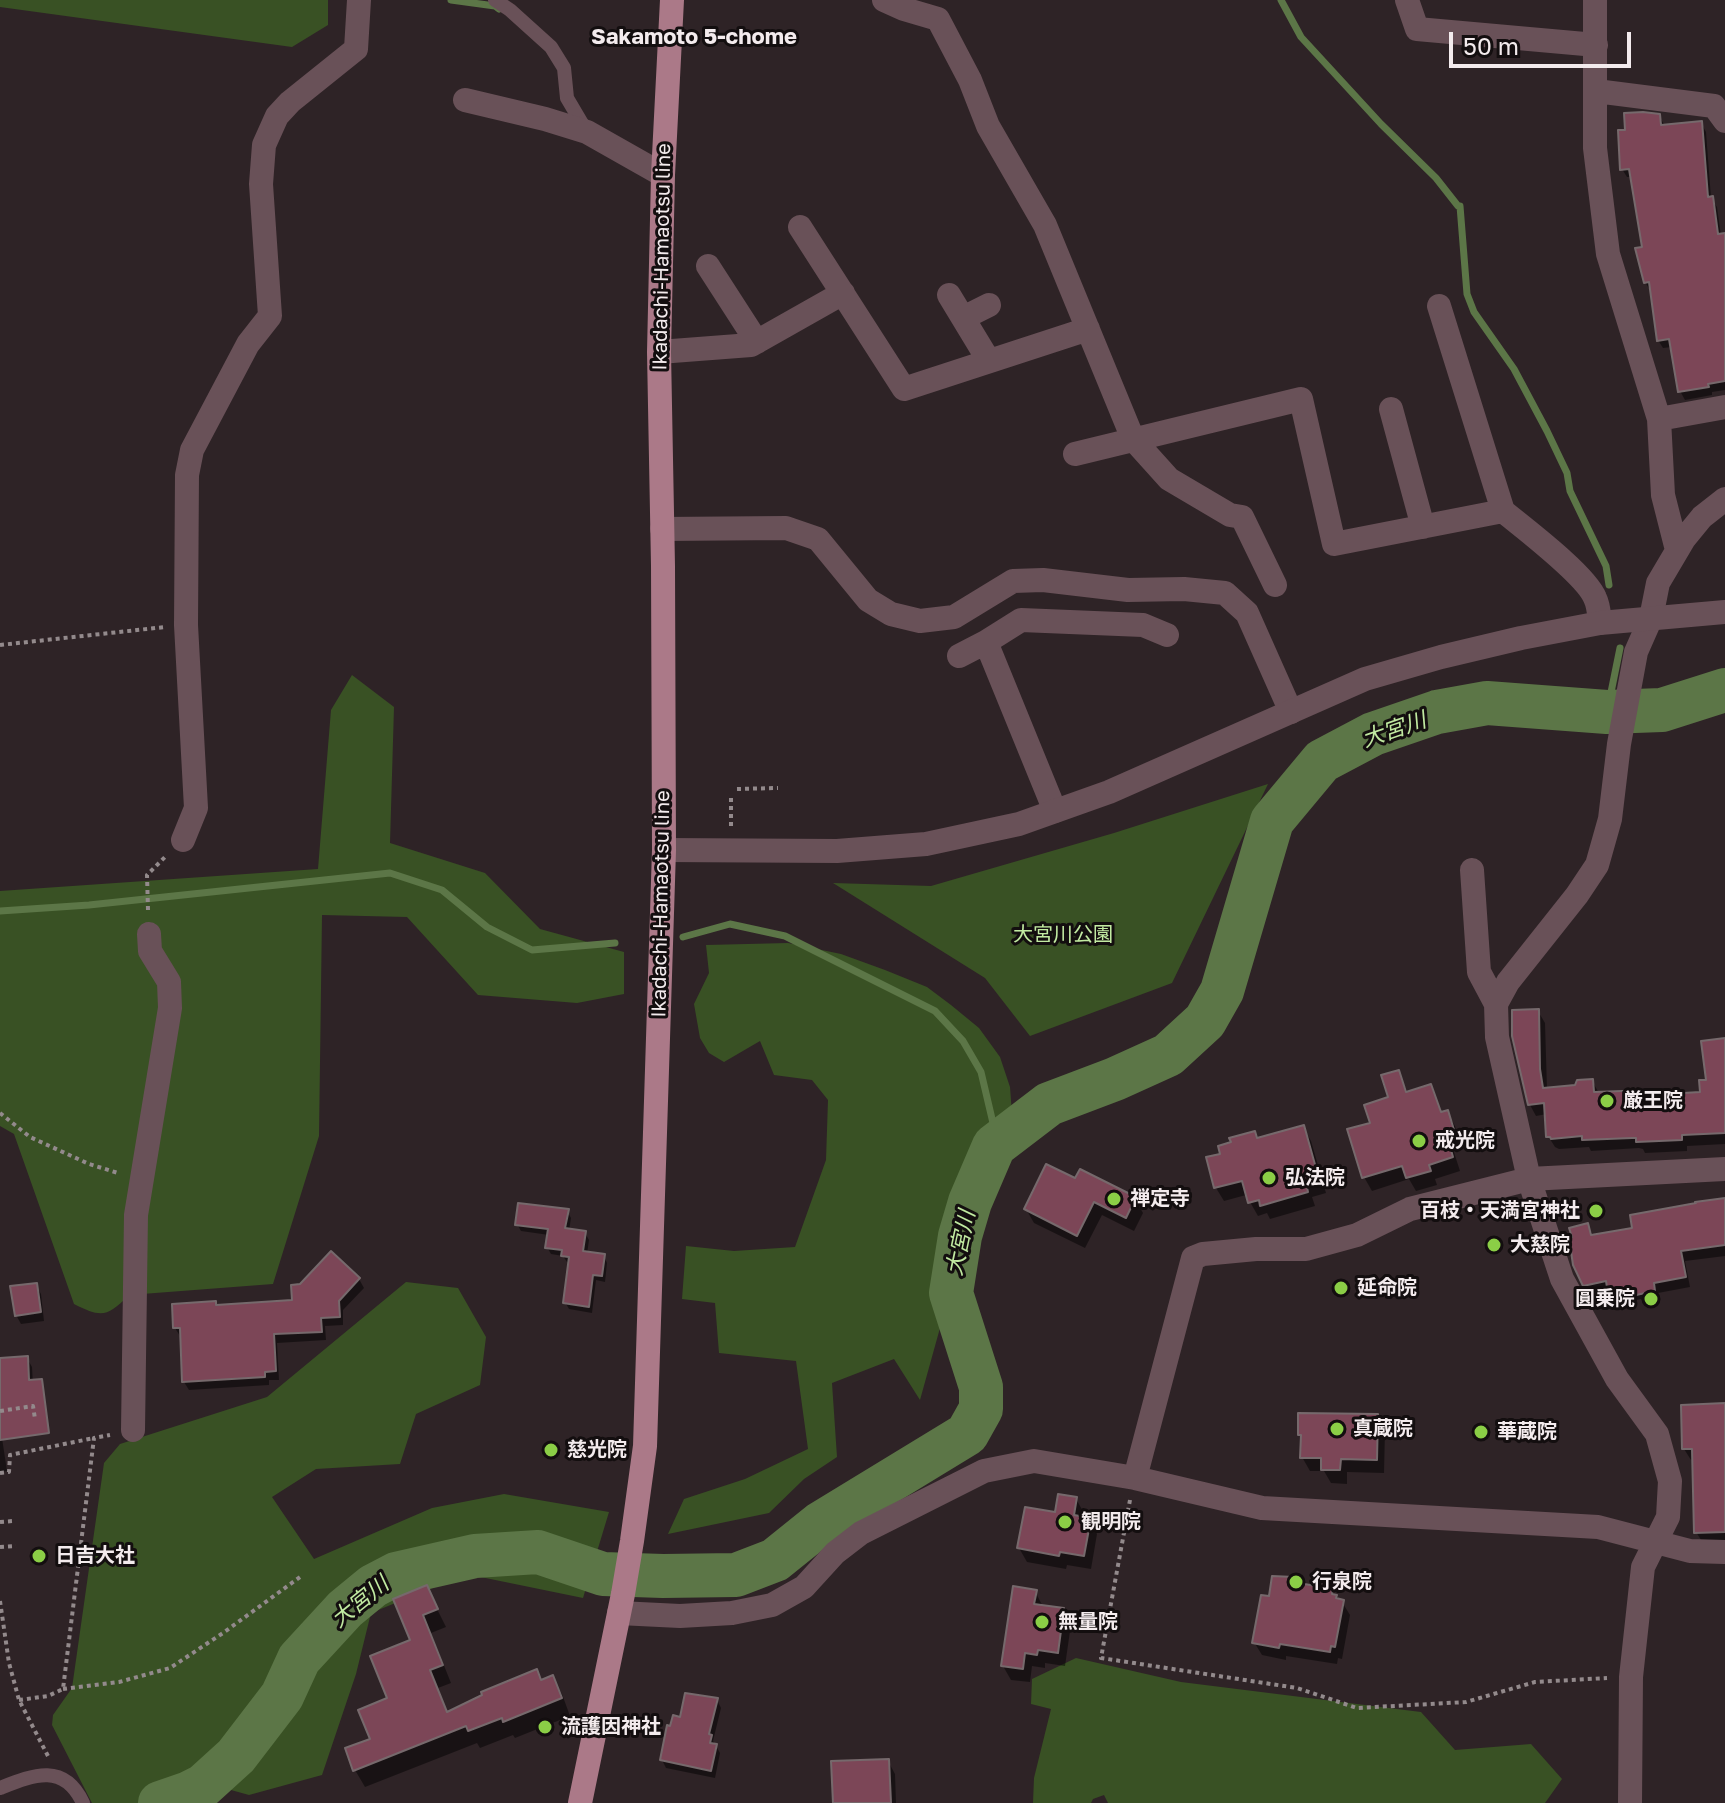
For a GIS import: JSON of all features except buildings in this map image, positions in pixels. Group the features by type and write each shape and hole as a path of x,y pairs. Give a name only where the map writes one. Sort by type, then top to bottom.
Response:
{"main road":[{"name":"Ikadachi-Hamaotsu line","path":"580,1803 621,1604 645,1446 664,850 659,352 663,175 672,0"}],"street":[{"path":"183,840 196,808 186,625 187,475 192,450 248,344 270,316 261,184 264,145 277,116 290,102 356,49 359,0"},
{"path":"884,0 938,19 970,80 988,126 1045,225 1133,439 1169,479 1230,515 1242,517 1275,585"},
{"path":"1407,0 1417,29 1596,45"},
{"path":"1595,0 1595,148 1608,254 1659,419 1663,495 1677,550"},
{"path":"1596,91 1714,106 1725,121"},
{"path":"465,100 587,132 663,175"},
{"path":"800,227 904,389 1088,329"},
{"path":"708,266 757,342"},
{"path":"659,352 751,345 843,293"},
{"path":"949,295 989,361"},
{"path":"963,318 989,305"},
{"path":"1439,306 1503,511 1592,591 1597,601 1600,623"},
{"path":"1075,454 1301,399 1334,544 1503,511"},
{"path":"1659,419 1725,407"},
{"path":"1391,409 1423,527"},
{"path":"1496,1004 1508,982 1597,865 1610,819 1619,744 1636,652 1651,618 1658,583 1677,550 1702,517 1725,499"},
{"path":"662,529 786,528 818,539 868,600 891,614 920,621 954,617 1013,581 1043,580 1128,590 1184,589 1225,593 1247,613 1291,712"},
{"path":"664,850 837,851 926,844 1019,824 1109,792 1365,679 1441,657 1600,623 1725,612"},
{"path":"959,656 1021,620 1143,625 1167,635"},
{"path":"986,642 1055,811"},
{"path":"1472,870 1479,972 1496,1004 1497,1037 1529,1179 1562,1279 1617,1379 1657,1434 1670,1481 1668,1517 1643,1567 1631,1677 1630,1803"},
{"path":"133,1430 136,1215 170,1008 169,982 150,951 149,934"},
{"path":"1135,1478 1193,1258 1243,1250 1306,1249 1357,1235 1410,1209 1529,1179 1725,1169"},
{"path":"621,1604 680,1616 732,1613 772,1605 804,1587 835,1553 861,1533 984,1471 1034,1461 1135,1478 1262,1508 1598,1527 1690,1551 1725,1552"}],"lane":[{"path":"495,0 551,47 564,68 567,98 587,132"},
{"path":"0,1788 34,1775 58,1776 72,1787 81,1800"}],"path":[{"path":"0,645 186,625"},
{"path":"737,789 778,788"},
{"path":"731,797 731,826"},
{"path":"147,875 149,934"},
{"path":"0,1113 30,1137 89,1164 141,1180"},
{"path":"0,1411 33,1406 35,1419"},
{"path":"0,1473 9,1472 10,1455 133,1430"},
{"path":"63,1689 94,1438"},
{"path":"1135,1478 1101,1658 1297,1688 1357,1708 1466,1702 1535,1682 1631,1677"},
{"path":"0,1522 13,1521"},
{"path":"0,1547 16,1546"},
{"path":"19,1700 48,1696 63,1689 119,1682 170,1668 300,1577"},
{"path":"0,1601 9,1663 19,1700 58,1776"}],"green space":[{"path":"0,0 328,0 328,25 292,47 0,7"},
{"path":"352,675 394,707 390,843 485,873 540,929 624,952 624,994 577,1003 478,995 407,917 322,915 319,1136 273,1284 129,1295 104,1313 84,1309 74,1304 14,1134 0,1126 0,891 318,869 331,710"},
{"name":"大宮川公園","path":"1268,784 1172,983 1030,1036 985,978 833,883 931,886"},
{"path":"788,943 841,954 885,970 927,987 951,1005 979,1028 1000,1057 1010,1087 1012,1114 985,1137 960,1197 940,1328 920,1400 894,1359 832,1383 837,1457 804,1479 769,1513 668,1534 684,1499 745,1479 808,1449 796,1361 719,1353 715,1303 682,1299 686,1246 734,1251 795,1247 826,1160 828,1100 812,1080 774,1075 760,1041 724,1062 709,1053 700,1038 694,1004 709,973 706,945"},
{"path":"406,1282 458,1288 486,1337 480,1385 416,1414 400,1464 316,1469 272,1497 314,1559 432,1508 504,1494 609,1512 583,1598 466,1574 371,1613 356,1674 322,1775 249,1795 195,1780 142,1803 92,1803 52,1725 53,1715 72,1688 104,1463 120,1444 267,1397"},
{"path":"1076,1658 1181,1682 1421,1712 1455,1750 1531,1744 1562,1779 1545,1803 1108,1803 1104,1795 1091,1803 1033,1803 1034,1778 1051,1709 1031,1704 1032,1679"}],"waterway":[{"path":"451,0 499,9"},
{"path":"1281,0 1301,37 1460,206 1467,294 1474,312 1514,369 1547,431 1567,473 1570,491 1606,566 1609,585"},
{"path":"1607,712 1620,648"},
{"name":"大宮川","path":"160,1803 203,1786 236,1756 282,1696 299,1659 345,1609 373,1586 396,1574 475,1556 538,1552 603,1574 736,1575 775,1560 821,1523 967,1434 981,1409 981,1387 951,1293 960,1236 970,1202 994,1146 1049,1104 1168,1055 1205,1021 1222,991 1272,821 1322,761 1373,734 1437,712 1487,703 1607,712 1662,710 1725,690"},
{"path":"0,911 89,905 390,873 442,890 487,927 532,950 615,943"},
{"path":"683,937 730,924 785,936 935,1011 963,1041 981,1072 993,1123 1003,1139"}],"place":[{"name":"厳王院","path":"1607,1101"},
{"name":"戒光院","path":"1419,1141"},
{"name":"弘法院","path":"1269,1178"},
{"name":"禅定寺","path":"1114,1199"},
{"name":"百枝・天満宮神社","path":"1596,1211"},
{"name":"大慈院","path":"1494,1245"},
{"name":"延命院","path":"1341,1288"},
{"name":"圓乗院","path":"1651,1299"},
{"name":"真蔵院","path":"1337,1429"},
{"name":"華蔵院","path":"1481,1432"},
{"name":"慈光院","path":"551,1450"},
{"name":"観明院","path":"1065,1522"},
{"name":"日吉大社","path":"39,1556"},
{"name":"行泉院","path":"1296,1582"},
{"name":"無量院","path":"1042,1622"},
{"name":"流護因神社","path":"545,1727"}],"district":[{"name":"Sakamoto 5-chome","path":"694,37"}]}
